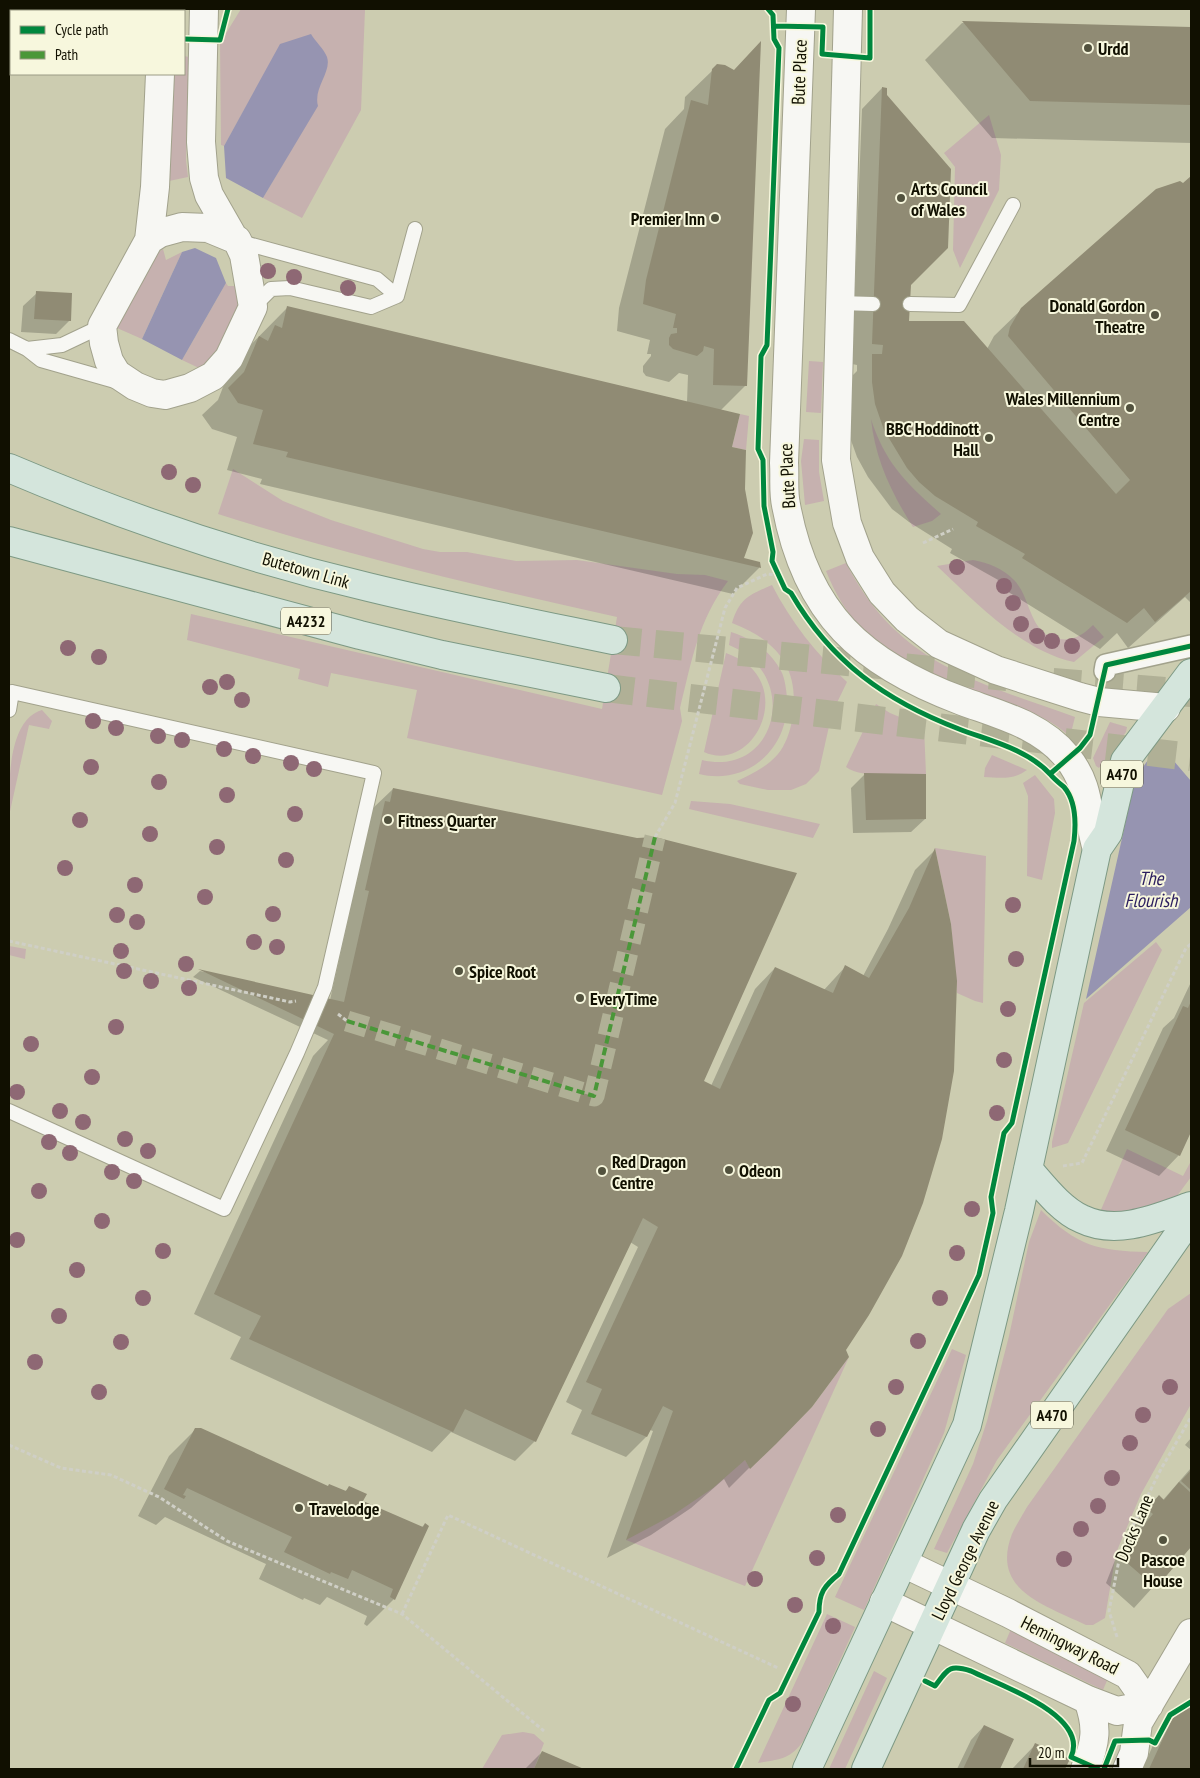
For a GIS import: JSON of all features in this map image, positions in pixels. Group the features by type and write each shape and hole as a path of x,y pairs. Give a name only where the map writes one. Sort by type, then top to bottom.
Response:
{"main road":[{"name":"Butetown Link","path":"9,468 162,526 318,574 464,609 613,640"},
{"name":"A4232","path":"9,541 369,637 606,688"},
{"path":"1178,708 1191,673"},
{"name":"A470","path":"806,1769 967,1425 1041,1168 1097,849 1108,833 1125,761 1178,708"},
{"path":"1041,1168 1054,1198 1082,1220 1113,1227 1149,1222 1191,1206"},
{"name":"Lloyd George Avenue","path":"866,1769 976,1530 993,1500 1191,1217"}],"street":[{"path":"160,75 155,187 149,240 102,326 109,361 117,374 135,386 152,393 165,395 190,388 212,376 229,358 253,307 246,264 235,239 209,195 204,178 201,142 204,9"},
{"name":"Bute Place","path":"801,9 784,463 786,504 799,557 812,585 837,624 857,644 881,662 921,686 1030,727 1052,741 1068,758 1080,778 1089,800 1090,828 1097,849"},
{"path":"848,9 836,460 840,492 847,523 860,558 882,593 907,618 939,644 996,670 1098,702 1178,708"},
{"path":"149,240 160,233 182,227 208,228 235,239"},
{"path":"1105,670 1106,665 1191,646"},
{"name":"Hemingway Road","path":"903,1563 951,1585 1128,1675 1149,1705"},
{"path":"884,1602 1088,1700 1117,1711 1149,1705"},
{"path":"1127,1769 1134,1753 1138,1723 1191,1633"},
{"path":"1085,1769 1090,1756 1095,1719 1088,1700"}],"lane":[{"path":"910,304 959,305 1013,205"},
{"path":"397,296 415,229"},
{"path":"235,239 377,279 397,296"},
{"path":"253,307 271,289 290,288 371,307 397,296"},
{"path":"839,303 873,304"},
{"path":"27,349 62,345 102,326"},
{"path":"9,340 27,349 41,360 96,377 135,386"},
{"path":"9,710 12,692 374,773 336,946 318,1006 224,1210 9,1111"}],"path":[{"path":"923,543 953,529"},
{"path":"775,568 781,575 782,582"},
{"path":"656,837 675,803 725,608 737,588 767,574 781,575"},
{"path":"9,940 290,1002 301,1001"},
{"path":"1041,1168 1082,1163 1186,948 1191,944"},
{"path":"333,1010 347,1020"},
{"path":"9,1445 61,1468 111,1475 159,1497 227,1541 402,1614 544,1731"},
{"path":"402,1614 448,1515 778,1668"}],"shaded area":[{"path":"241,9 365,10 361,110 302,218 263,198 317,106 315,97 327,67 281,44 224,146 221,145 220,43"},
{"path":"185,56 189,57 186,160 188,177 169,181 173,75 185,75"},
{"path":"989,115 1001,155 999,190 960,268 953,250 955,167 944,153"},
{"path":"163,249 166,260 182,252 142,339 117,328 155,255"},
{"path":"226,283 228,286 239,286 239,297 234,321 216,353 199,368 182,360"},
{"path":"809,361 823,362 821,413 806,412"},
{"path":"740,414 749,416 746,450 732,447"},
{"path":"871,419 890,460 918,493 941,514 932,521 913,527 905,515 886,476 876,448"},
{"path":"804,439 819,440 819,472 824,501 805,505 801,461"},
{"path":"233,469 283,501 331,520 423,549 440,552 467,552 516,561 577,560 677,574 705,575 728,581 710,611 697,641 680,708 682,721 662,795 407,738 417,690 331,673 328,687 298,679 300,669 187,640 191,614 602,709 617,617 366,557 218,514"},
{"path":"973,560 995,567 1005,572 1014,580 1020,587 1036,623 1049,636 1059,639 1073,638 1082,634 1093,625 1104,637 1074,662 1036,648 983,609 937,566"},
{"path":"846,563 867,597 890,625 915,647 942,664 972,679 1075,717 1070,737 1053,724 1035,714 927,671 894,653 879,642 865,631 847,611 826,571"},
{"path":"772,585 787,612 805,637 847,682 832,713 819,771 806,784 791,790 768,790 740,784 737,781 759,770 774,759 781,751 791,723 794,701 793,685 789,671 782,659 762,638 732,623 742,602"},
{"path":"731,632 760,646 777,664 785,684 787,697 786,715 782,732 774,746 763,759 750,768 734,774 717,776 699,774 702,760 728,761 748,754 763,739 771,720 772,699 766,678 752,659 729,645"},
{"path":"726,653 747,664 759,679 765,695 764,713 759,729 749,743 736,752 721,756 704,752"},
{"path":"876,704 890,713 924,727 926,774 873,774 853,771 846,767"},
{"path":"42,710 52,721 49,729 29,725 9,816 10,772 16,740 22,727 31,716"},
{"path":"1110,722 1127,727 1126,732 1099,768 1096,766 1093,758"},
{"path":"992,755 1027,770 1012,777 984,777 985,768"},
{"path":"1035,775 1054,799 1055,813 1042,880 1027,876 1028,796 1023,783"},
{"path":"691,801 730,804 820,824 813,838 689,809"},
{"path":"935,848 986,856 983,1003 957,993 951,924"},
{"path":"1156,942 1162,950 1068,1143 1052,1148 1084,1003"},
{"path":"9,946 26,949 25,959 9,955"},
{"path":"1127,1149 1183,1176 1191,1161 1191,1177 1177,1196 1161,1209 1137,1217 1100,1212"},
{"path":"1041,1210 1066,1232 1089,1244 1115,1250 1148,1252 997,1460 947,1553 934,1549 973,1464 987,1421 1009,1336 1029,1242"},
{"path":"1191,1293 1191,1404 1141,1494 1116,1553 1105,1618 1093,1625 1086,1625 1039,1602 1015,1583 1009,1569 1007,1553 1012,1534 1027,1507 1168,1309"},
{"path":"952,1349 966,1355 944,1433 864,1610 835,1597"},
{"path":"849,1357 745,1586 626,1540 745,1460 750,1468 812,1407"},
{"path":"827,1614 855,1627 804,1740 799,1747 784,1758 758,1763"},
{"path":"1011,1629 1109,1676 1103,1690 1005,1643"},
{"path":"874,1671 887,1678 845,1769 829,1769"},
{"path":"523,1732 534,1734 544,1743 534,1769 482,1769 502,1735"}],"water":[{"path":"311,34 326,54 328,63 318,93 318,106 263,198 226,178 224,146 280,44"},
{"path":"195,248 216,258 226,283 182,360 142,339 182,252"},
{"name":"The Flourish","path":"1161,746 1191,781 1191,907 1086,999 1133,789 1144,766"}],"building":[{"name":"Urdd","path":"962,21 1191,27 1191,105 1030,101"},
{"path":"761,41 747,386 713,385 714,349 704,346 703,351 697,356 673,349 669,345 671,334 677,333 677,328 673,328 676,314 643,304 646,280 691,100 708,105 712,69 717,64 725,65 734,70"},
{"path":"882,87 887,88 887,95 951,169 948,248 911,285 909,321 964,321 1116,494 1130,480 1008,336 1010,327 1021,308 1156,189 1180,181 1183,183 1191,176 1191,591 1155,622 1144,608 1127,623 1022,558 1025,554 976,526 978,522 935,496 919,482 907,468 884,430 875,404 872,382 872,354 882,354 883,345 872,344"},
{"path":"36,291 72,293 71,321 34,319"},
{"path":"287,306 740,414 732,447 746,450 745,489 753,533 744,558 760,562 761,568 286,457 288,452 253,444 263,410 238,403 228,388 244,372 259,336 268,341 275,325 282,328"},
{"path":"864,773 926,774 926,819 866,820"},
{"name":"Red Dragon Centre","path":"393,788 637,838 655,837 797,873 704,1081 720,1089 775,967 833,993 845,965 869,978 909,908 935,848 951,924 957,981 954,1071 942,1139 923,1203 902,1256 869,1315 846,1350 849,1357 812,1407 750,1469 745,1460 713,1488 673,1515 626,1540 673,1411 663,1406 647,1437 591,1414 602,1389 586,1382 658,1227 643,1218 536,1442 465,1409 453,1432 249,1339 261,1316 214,1294 334,1034 198,969 344,1002 369,891 365,890 385,801 390,802"},
{"path":"1191,1001 1191,1132 1180,1156 1125,1130 1183,1006 1188,1008"},
{"path":"195,1428 201,1428 328,1486 329,1484 346,1491 349,1486 367,1494 363,1501 423,1527 425,1523 429,1526 395,1600 390,1597 393,1589 352,1570 348,1579 331,1572 330,1574 284,1552 292,1537 187,1488 183,1495 186,1496 184,1499 164,1489"},
{"path":"1191,1470 1191,1490 1181,1481"},
{"name":"Pascoe House","path":"1179,1482 1191,1493 1191,1547 1156,1588 1126,1562 1137,1533 1153,1514 1147,1509 1159,1495 1164,1500"},
{"path":"1191,1704 1191,1769 1149,1769 1172,1719"},
{"path":"984,1725 1014,1739 1000,1769 963,1769"},
{"path":"1035,1743 1070,1759 1065,1769 1023,1769"},
{"path":"542,1751 584,1769 534,1769"}],"tunnel":[{"path":"613,640 1007,677"},
{"path":"1053,682 1191,693"},
{"path":"606,688 1191,757"},
{"path":"347,1021 594,1096 655,837"}],"marked path":[{"path":"347,1021 594,1096 655,837"}],"cycle path":[{"path":"185,39 220,40 228,9"},
{"path":"768,9 773,15 774,39 779,48 767,345 761,356 758,449 763,460 764,506 773,552 772,561 785,589 791,593 807,618 842,659 863,676 884,692 908,706 932,718 1019,752 1041,765 1050,774"},
{"path":"774,26 823,27 822,54 870,58 870,9"},
{"path":"736,1769 769,1700 780,1693 819,1612 823,1590 839,1574 979,1275 993,1213 991,1197 1004,1133 1012,1123 1074,841 1075,820 1071,799 1064,787 1050,774 1080,748 1090,735 1106,665 1191,646"},
{"path":"925,1681 935,1686 946,1672 953,1668 958,1668 971,1671 1020,1693 1055,1715 1067,1728 1073,1742 1071,1757 1098,1769"},
{"path":"1104,1769 1115,1741 1149,1740 1155,1743 1170,1715 1191,1702"}],"place":[{"name":"Urdd","path":"1088,48"},
{"name":"Arts Council of Wales","path":"901,198"},
{"name":"Premier Inn","path":"715,218"},
{"name":"Donald Gordon Theatre","path":"1155,315"},
{"name":"Wales Millennium Centre","path":"1130,408"},
{"name":"BBC Hoddinott Hall","path":"989,438"},
{"name":"Fitness Quarter","path":"388,820"},
{"name":"Spice Root","path":"459,971"},
{"name":"EveryTime","path":"580,998"},
{"name":"Odeon","path":"729,1170"},
{"name":"Red Dragon Centre","path":"602,1171"},
{"name":"Travelodge","path":"299,1508"},
{"name":"Pascoe House","path":"1163,1540"}]}
